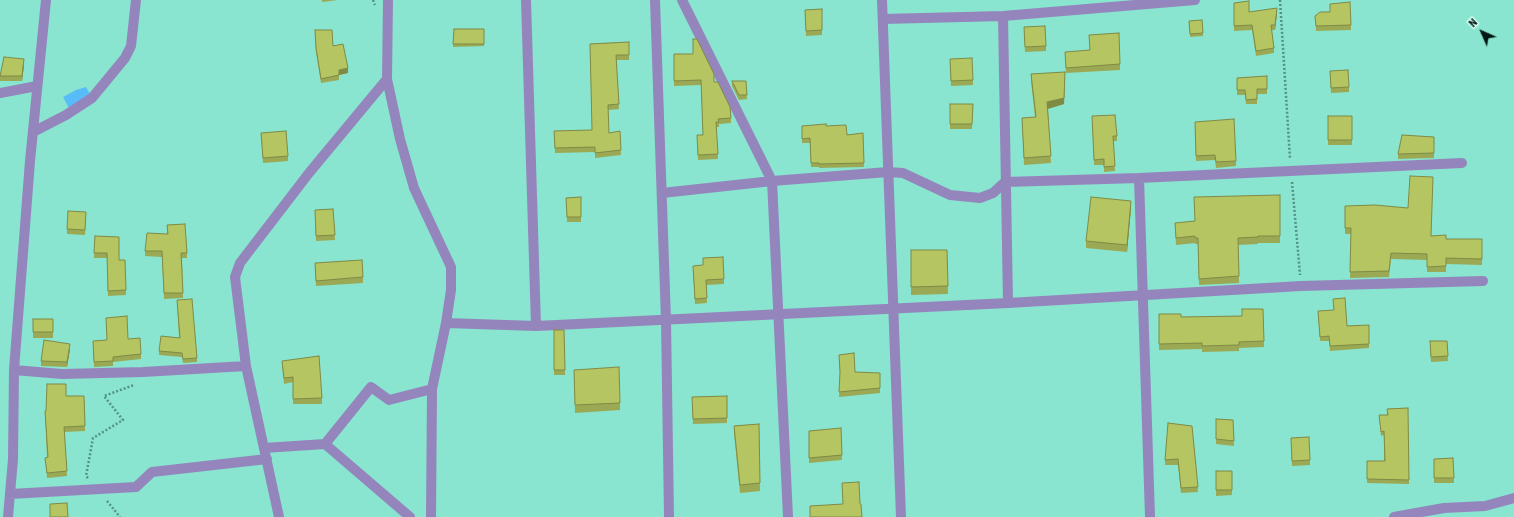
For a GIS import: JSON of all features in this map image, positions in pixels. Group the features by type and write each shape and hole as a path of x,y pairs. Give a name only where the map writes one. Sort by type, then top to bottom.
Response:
{"street":[{"path":"8,517 13,459 14,370 36,86 46,0"},
{"path":"33,132 66,116 92,98 126,58 131,46 136,0"},
{"path":"388,0 387,79 400,139 414,188 451,267 451,290 446,323 432,388 431,517"},
{"path":"526,0 536,326"},
{"path":"655,0 666,320 669,517"},
{"path":"682,0 772,181 777,314 788,517"},
{"path":"882,0 901,517"},
{"path":"883,20 1003,16 1195,0"},
{"path":"1003,16 1008,303"},
{"path":"279,517 246,366 235,277 240,263 309,173 387,79"},
{"path":"0,93 36,86"},
{"path":"662,193 772,181 888,172 903,173 950,195 980,198 993,193 1005,182 1140,178 1462,163"},
{"path":"1140,178 1150,517"},
{"path":"446,323 536,326 1008,303 1301,286 1482,281"},
{"path":"14,370 62,374 143,372 246,366"},
{"path":"325,444 371,387 389,400 432,388"},
{"path":"264,448 325,444 410,517"},
{"path":"10,494 136,487 152,472 267,459"},
{"path":"1394,517 1444,508 1485,506 1514,498"}],"path":[{"path":"1280,0 1291,170 1301,286"},
{"path":"120,517 86,476 93,438 122,420 104,396 139,383"}],"water":[{"path":"86,87 92,98 71,112 63,97 76,90"}],"building":[{"path":"1249,1 1249,12 1277,8 1275,25 1271,25 1274,48 1256,51 1252,25 1234,26 1234,3"},
{"path":"1350,2 1351,25 1316,26 1315,16 1320,12 1330,12 1330,4"},
{"path":"822,9 822,30 806,31 805,10"},
{"path":"1202,20 1203,33 1190,34 1189,21"},
{"path":"1045,26 1046,46 1025,47 1024,27"},
{"path":"454,29 484,29 484,44 453,44"},
{"path":"315,30 332,30 333,46 343,44 348,68 339,70 339,75 321,79"},
{"path":"1119,33 1120,64 1066,68 1065,52 1090,50 1089,35"},
{"path":"693,39 697,39 714,74 714,82 718,82 730,107 731,118 718,119 719,122 716,122 718,154 698,155 697,135 703,135 701,80 674,81 674,54 693,54"},
{"path":"629,42 629,55 616,55 619,104 608,105 609,133 620,131 621,150 595,153 595,147 555,148 554,131 592,130 590,44"},
{"path":"4,57 24,59 22,76 0,76"},
{"path":"972,58 973,80 951,81 950,59"},
{"path":"1348,70 1349,87 1331,88 1330,71"},
{"path":"1065,72 1064,98 1047,102 1051,156 1024,158 1022,118 1036,117 1031,74"},
{"path":"1267,76 1267,89 1257,89 1257,99 1246,100 1245,90 1237,90 1237,78"},
{"path":"732,81 746,81 747,95 739,95"},
{"path":"950,104 973,104 972,124 950,124"},
{"path":"1115,115 1117,136 1113,136 1115,166 1104,167 1104,159 1094,160 1092,116"},
{"path":"1328,116 1352,116 1352,140 1328,140"},
{"path":"1234,119 1236,161 1216,162 1215,155 1196,156 1195,122"},
{"path":"826,124 826,126 846,125 847,135 863,133 864,163 811,163 810,138 802,139 802,126"},
{"path":"286,131 288,156 263,158 261,133"},
{"path":"1402,135 1434,137 1434,153 1398,154"},
{"path":"1410,176 1433,177 1431,236 1446,235 1446,239 1482,239 1482,259 1446,258 1446,266 1427,267 1427,254 1391,253 1389,271 1350,272 1351,228 1345,228 1345,206 1375,205 1408,208"},
{"path":"1280,195 1280,236 1238,238 1239,276 1199,279 1198,238 1195,238 1195,236 1176,238 1175,223 1195,221 1194,197"},
{"path":"581,197 581,217 567,217 566,198"},
{"path":"1091,197 1131,201 1127,245 1086,241"},
{"path":"333,209 335,235 316,236 315,210"},
{"path":"68,211 86,212 85,230 67,229"},
{"path":"185,224 187,253 181,253 183,293 164,293 162,251 145,251 147,233 168,234 167,225"},
{"path":"95,236 119,237 119,260 125,260 126,290 108,291 107,253 94,253"},
{"path":"911,250 947,250 948,286 911,287"},
{"path":"723,257 724,279 706,280 707,298 695,299 693,266 703,265 703,258"},
{"path":"362,260 363,277 316,281 315,263"},
{"path":"1345,298 1347,326 1369,325 1369,344 1330,346 1329,336 1320,337 1318,311 1334,310 1333,299"},
{"path":"192,299 197,358 183,359 182,353 159,351 161,336 180,338 177,300"},
{"path":"1242,309 1263,309 1264,341 1239,342 1239,345 1202,346 1202,343 1159,344 1159,314 1181,314 1181,317 1242,316"},
{"path":"127,316 128,339 140,338 141,354 113,357 113,361 94,362 93,341 107,340 106,318"},
{"path":"33,319 53,319 53,332 33,332"},
{"path":"554,330 564,330 565,370 554,370"},
{"path":"44,340 70,344 67,362 41,361"},
{"path":"1430,341 1447,341 1448,356 1431,357"},
{"path":"854,353 855,372 880,373 880,388 839,392 839,355"},
{"path":"319,356 322,398 293,399 293,377 284,378 282,361"},
{"path":"619,367 620,403 575,405 574,370"},
{"path":"47,384 66,384 66,396 84,396 85,426 64,427 67,471 47,473 45,458 48,457 45,411"},
{"path":"727,396 727,418 693,419 692,397"},
{"path":"1408,408 1409,480 1367,479 1367,461 1385,461 1384,431 1381,432 1379,415 1388,415 1387,409"},
{"path":"1216,419 1233,420 1234,441 1216,439"},
{"path":"1168,423 1192,426 1198,487 1181,488 1178,459 1165,460"},
{"path":"759,424 760,483 740,485 734,426"},
{"path":"841,428 842,455 809,458 809,431"},
{"path":"1309,437 1310,460 1292,461 1291,438"},
{"path":"1453,458 1454,478 1434,478 1434,459"},
{"path":"1216,471 1232,471 1232,490 1216,490"},
{"path":"859,482 862,517 810,517 810,506 843,504 842,483"},
{"path":"67,503 68,517 50,517 50,504"}]}
